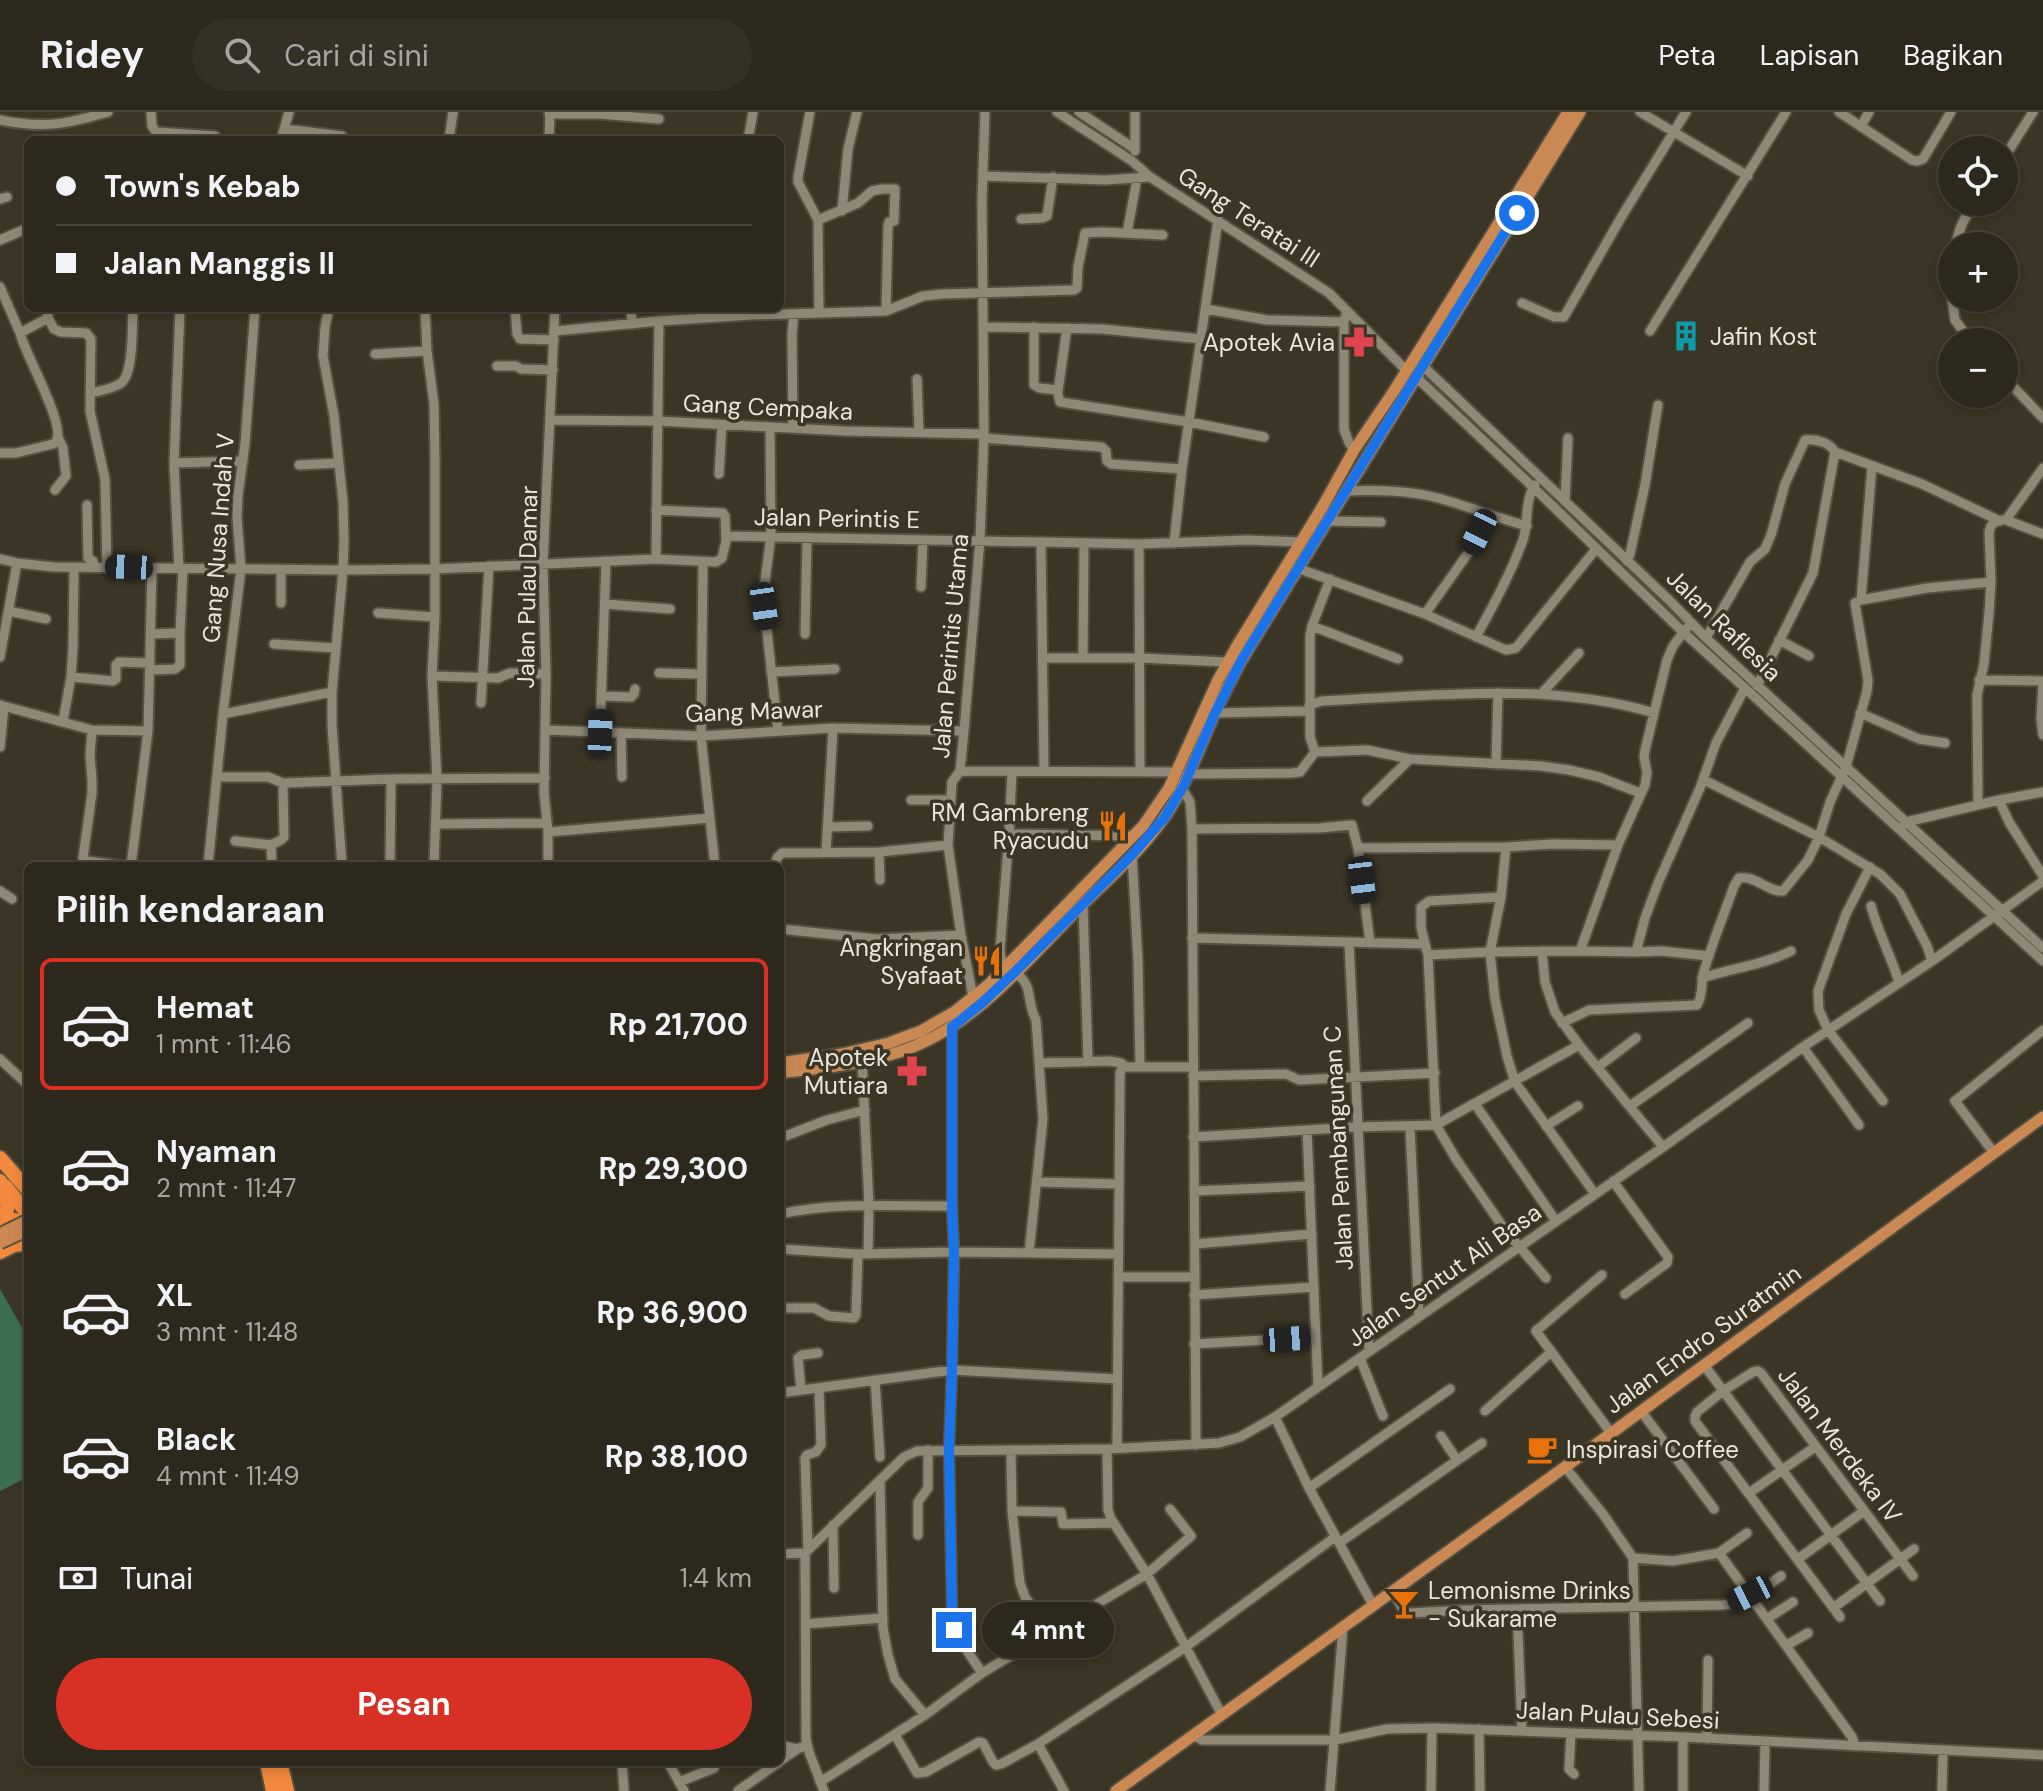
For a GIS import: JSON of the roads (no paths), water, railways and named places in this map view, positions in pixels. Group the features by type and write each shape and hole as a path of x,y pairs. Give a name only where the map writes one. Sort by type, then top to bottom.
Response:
{"highway":[{"path":"4,1162 24,1178"},
{"path":"4,1162 24,1185"},
{"path":"0,1181 24,1209"},
{"path":"0,1181 8,1209 1,1227"},
{"path":"0,1252 14,1244 24,1233 23,1224 15,1220 1,1227"},
{"path":"268,1766 273,1791"},
{"path":"281,1766 287,1791"}],"main road":[{"path":"784,1072 862,1061 903,1051 952,1027 981,1004 1156,810 1183,773 1241,661 1297,568 1305,542 1326,521 1344,493 1568,112"},
{"path":"784,1062 889,1043 933,1024 1011,969 1083,904 1165,817 1182,788 1183,773 1227,662 1305,542 1354,450 1415,369 1580,112"},
{"path":"1323,506 1324,512 1328,512 1344,493"},
{"name":"Jalan Endro Suratmin","path":"1116,1791 2043,1117"},
{"path":"1,1227 24,1221"}],"street":[{"path":"0,120 43,126 108,112"},
{"path":"151,112 152,126 156,132 215,136"},
{"path":"282,136 289,112"},
{"path":"450,136 453,112"},
{"path":"749,136 753,112"},
{"path":"810,112 798,182 818,220 819,312"},
{"path":"842,211 848,149 857,112"},
{"name":"Jalan Perintis Utama","path":"973,997 948,845 952,782 960,771 980,540 985,112"},
{"name":"Gang Teratai III","path":"1057,112 1134,155 1150,177 1329,293 1415,369"},
{"path":"1079,112 1134,155"},
{"path":"1134,155 1135,112"},
{"path":"1640,112 1748,176"},
{"path":"1522,303 1554,317 1564,317 1686,112"},
{"path":"1650,331 1786,112"},
{"path":"1839,112 1917,161 1923,159 1951,112"},
{"path":"1861,126 1869,112"},
{"path":"2018,136 2033,112"},
{"path":"549,136 550,113 659,119"},
{"path":"285,129 342,136"},
{"path":"983,176 1105,180 1150,177"},
{"path":"1021,219 1047,216 1053,177"},
{"path":"1127,233 1137,179"},
{"path":"818,220 858,203 872,191 895,189 894,221 889,222 888,226 886,311"},
{"path":"1174,543 1218,220"},
{"path":"0,240 24,230"},
{"path":"515,312 520,339 751,312 886,311 923,296 1074,290 1077,288 1083,234 1163,235"},
{"path":"0,287 55,420 63,448 66,476 55,490"},
{"path":"1206,309 1267,320 1344,322"},
{"path":"1347,311 1344,322 1344,429 1354,450"},
{"path":"90,393 118,385 126,378 133,312"},
{"path":"71,677 113,681 119,662 175,669 180,665 181,569 174,463 180,312"},
{"name":"Gang Nusa Indah V","path":"208,862 241,569 237,505 255,312"},
{"path":"328,312 323,356 334,416 343,502 343,570 332,692 342,862"},
{"path":"425,312 434,404 435,617 432,676 437,780 434,862"},
{"name":"Jalan Pulau Damar","path":"548,862 543,564 555,312"},
{"path":"631,312 632,324"},
{"path":"20,333 48,313 54,329 88,334 91,339 90,411 105,479 107,567"},
{"path":"793,428 794,314"},
{"path":"656,559 659,321"},
{"path":"983,327 1102,329 1202,339"},
{"path":"1034,327 1034,385 1058,391"},
{"path":"1067,328 1058,391 1058,400 1062,403 1264,437"},
{"path":"375,354 427,351"},
{"path":"497,366 553,370"},
{"name":"Jalan Raflesia","path":"1415,369 1537,482 1596,549 1736,673 1757,686 1997,913"},
{"path":"917,379 919,432"},
{"path":"2018,392 2043,418"},
{"path":"1627,561 1639,513 1658,405"},
{"name":"Gang Cempaka","path":"551,420 658,421 983,436"},
{"path":"719,474 722,425"},
{"path":"770,427 771,536 763,596 778,730"},
{"path":"983,436 1102,447 1111,464 1182,469"},
{"path":"0,453 44,447 53,444 58,437"},
{"path":"1565,501 1568,438"},
{"path":"1706,638 1750,562 1765,549 1785,484 1805,440 1829,445 1835,452 2043,534"},
{"path":"1757,686 1816,564 1835,452"},
{"path":"174,463 243,461"},
{"path":"299,465 339,463"},
{"path":"1861,600 1872,466"},
{"path":"1978,805 1977,695 1984,664 1991,582 1989,527 2003,520 2043,468"},
{"path":"1476,637 1515,560 1527,526 1528,505 1537,482"},
{"name":"Jalan Raflesia","path":"1537,482 1565,501 1627,561 1687,627 1706,638 1745,688 1844,771"},
{"path":"1344,493 1376,490 1421,495 1527,526"},
{"path":"87,505 88,558 93,561 94,567"},
{"path":"0,559 74,567 281,570 435,569 656,559 720,561 726,536 723,513 656,510"},
{"path":"1425,614 1471,549 1487,515"},
{"path":"1326,521 1381,522"},
{"name":"Jalan Perintis E","path":"726,536 1139,544 1247,540 1305,542"},
{"path":"805,634 807,538"},
{"path":"921,587 923,540"},
{"path":"1041,542 1044,771"},
{"path":"1083,658 1084,543"},
{"path":"1139,544 1140,772"},
{"path":"1297,568 1425,614 1506,650 1516,648 1596,549"},
{"path":"600,733 606,561"},
{"path":"703,562 701,736 715,862"},
{"path":"0,657 17,563"},
{"path":"481,703 489,566"},
{"path":"63,721 71,677 74,567"},
{"path":"132,862 148,731 152,568"},
{"path":"281,570 281,603"},
{"path":"1315,752 1310,737 1309,708 1312,626 1330,579"},
{"path":"1562,1023 1589,1010 1697,1005 1709,956 1739,878 1747,876 1774,891 1783,891 1808,860 1819,837 1844,771 1867,691 1868,680 1855,603 1927,588 1991,582"},
{"path":"605,604 670,609"},
{"path":"9,611 46,619"},
{"path":"378,613 435,617"},
{"path":"1312,626 1398,659"},
{"path":"1580,951 1618,845 1647,777 1644,757 1667,660 1687,627"},
{"path":"151,634 180,633"},
{"path":"1779,640 1809,656"},
{"path":"274,644 335,648"},
{"path":"1542,693 1579,653"},
{"path":"1043,658 1227,662"},
{"path":"771,672 835,669"},
{"path":"432,676 498,678 510,673 546,674"},
{"path":"659,673 702,674"},
{"path":"1979,680 2043,681 2043,735"},
{"path":"1636,952 1658,883 1704,780 1716,743 1745,688"},
{"path":"602,696 631,697 635,689"},
{"path":"223,714 332,692"},
{"path":"1496,764 1498,693"},
{"path":"1215,713 1309,708 1322,701 1542,693 1605,700 1654,713"},
{"path":"0,747 2,706 92,730 148,731"},
{"path":"1860,713 1919,739 1945,743"},
{"path":"826,853 833,728"},
{"name":"Gang Mawar","path":"545,730 701,736 833,728 964,731"},
{"path":"92,730 92,793 83,858 94,862"},
{"path":"621,733 622,777"},
{"path":"1315,752 1367,750 1410,759 1569,770 1599,777 1640,793"},
{"path":"960,771 1283,774 1300,772 1315,752"},
{"path":"1367,801 1410,759"},
{"path":"1012,772 1000,950 1001,958 1027,983 1030,1007 1036,1020 1043,1119 1029,1253"},
{"path":"217,777 268,777 283,783 545,778"},
{"path":"390,862 391,779"},
{"path":"1704,780 1819,837 1870,867 1900,894 1932,961"},
{"path":"235,841 271,845 284,837 283,783"},
{"path":"1182,788 1190,802 1192,829 1196,1445"},
{"path":"1903,825 2043,792"},
{"path":"911,800 950,800"},
{"path":"1999,800 2043,879"},
{"path":"436,824 548,827 710,818"},
{"path":"1192,829 1352,825 1358,848 1370,943"},
{"path":"828,827 868,826"},
{"path":"1009,834 1134,836"},
{"path":"271,845 272,862"},
{"path":"776,862 779,854 787,853 879,852 948,845"},
{"path":"1358,848 1618,845"},
{"path":"1506,847 1501,897 1490,952 1497,1012 1515,1082 1595,1194"},
{"path":"879,852 880,880"},
{"path":"1132,855 1140,1067"},
{"path":"1870,867 1846,914 1818,991 1819,1010 1828,1030 1883,1101"},
{"name":"Jalan Sentut Ali Basa","path":"806,1552 904,1457 917,1451 1219,1443 1275,1417 1803,1047 1932,961 2043,879"},
{"path":"1,892 12,899"},
{"path":"1501,897 1429,901 1421,907 1435,1073 1436,1125 1518,1247 1546,1278"},
{"path":"1083,904 1088,1061"},
{"path":"1871,906 1899,982"},
{"path":"1997,913 2043,948"},
{"path":"1997,913 2043,961"},
{"path":"784,929 877,939 961,935"},
{"path":"1192,938 1370,943 1426,950 1661,951 1709,956"},
{"name":"Jalan Pembangunan C","path":"1349,943 1369,1351"},
{"path":"1542,951 1550,1001 1562,1023 1663,1147"},
{"path":"1702,978 1722,970 1762,963 1791,951"},
{"path":"1630,1106 1748,1023"},
{"path":"952,1027 954,1252 949,1449 953,1623 956,1634 982,1673"},
{"path":"1994,1153 1955,1101 2043,1030"},
{"path":"1598,1067 1636,1038"},
{"path":"1193,1137 1436,1125 1579,1045"},
{"path":"1803,1047 1859,1125"},
{"path":"0,1059 24,1081"},
{"path":"784,1308 814,1308 829,1316 854,1318 856,1315 869,1205 862,1061"},
{"path":"1039,1063 1116,1061 1126,1067 1286,1074 1298,1080 1435,1073"},
{"path":"1126,1067 1122,1068 1120,1078 1117,1379 1108,1510 1113,1523 1147,1574 1222,1715"},
{"path":"1475,1104 1556,1221"},
{"path":"1546,1126 1578,1106"},
{"path":"784,1136 865,1110"},
{"path":"1410,1127 1419,1316"},
{"path":"1307,1130 1318,1386"},
{"path":"1613,1181 1668,1257 1667,1263 1625,1294"},
{"path":"1037,1182 1119,1184"},
{"path":"1194,1191 1310,1186"},
{"path":"784,1213 869,1205 952,1206"},
{"path":"1195,1244 1312,1234"},
{"path":"784,1249 863,1254 1118,1254"},
{"path":"1602,1275 1536,1332 1611,1433"},
{"path":"1118,1277 1194,1277"},
{"path":"1194,1295 1314,1287"},
{"path":"1194,1344 1316,1337"},
{"path":"1485,1411 1551,1352"},
{"path":"801,1390 798,1358 818,1353"},
{"path":"1360,1358 1383,1416"},
{"path":"1704,1365 1880,1601"},
{"path":"784,1392 952,1370 1117,1379"},
{"name":"Jalan Merdeka IV","path":"1723,1391 1753,1372 1759,1372 1913,1576"},
{"path":"875,1380 880,1457"},
{"path":"819,1388 821,1445 805,1458 802,1747 822,1786 982,1673 1147,1574 1191,1536 1170,1509"},
{"path":"1309,1488 1450,1389"},
{"path":"1723,1391 1697,1412 1695,1419 1837,1612 1867,1584 1914,1549"},
{"path":"1641,1411 1714,1509"},
{"path":"1275,1417 1309,1488 1373,1605"},
{"path":"1441,1436 1457,1460"},
{"path":"895,1735 917,1773 926,1772 979,1742 983,1743 996,1765 1038,1744 1187,1646 1482,1443"},
{"path":"1749,1493 1815,1447"},
{"path":"918,1535 918,1502 928,1488 928,1450"},
{"path":"1011,1450 1012,1511 1020,1583 1025,1597 1050,1632"},
{"path":"1565,1467 1633,1558 1639,1791"},
{"path":"880,1480 883,1628 895,1679 925,1715"},
{"path":"1012,1511 1059,1511 1063,1524 1113,1523"},
{"path":"1798,1559 1864,1511"},
{"path":"833,1525 834,1588"},
{"path":"1633,1558 1673,1561 1719,1553 1747,1533"},
{"path":"784,1554 806,1552"},
{"path":"1719,1553 1852,1737 1855,1746"},
{"path":"1393,1591 1407,1613 1727,1605 1751,1596 1781,1576"},
{"path":"1768,1618 1793,1602"},
{"path":"1517,1609 1522,1731"},
{"path":"805,1624 883,1618"},
{"path":"1330,1791 1343,1627"},
{"path":"1787,1645 1808,1633"},
{"path":"1707,1739 1708,1660"},
{"path":"1431,1791 1432,1728"},
{"name":"Jalan Pulau Sebesi","path":"1193,1735 1202,1740 1335,1740 1387,1729 1479,1729 2043,1755"},
{"path":"1479,1729 1480,1791"},
{"path":"1571,1733 1569,1769 1574,1774"},
{"path":"1683,1737 1683,1791"},
{"path":"1764,1791 1765,1742"},
{"path":"1038,1744 1064,1791"},
{"path":"784,1745 802,1747"},
{"path":"784,1759 802,1747"},
{"path":"1942,1791 1943,1751"},
{"path":"622,1766 624,1791"},
{"path":"670,1766 681,1786 714,1768"},
{"path":"738,1791 773,1766"}],"place":[{"name":"Jafin Kost","path":"1686,336"},
{"name":"Apotek Avia","path":"1359,342"},
{"name":"RM Gambreng Ryacudu","path":"1113,826"},
{"name":"Angkringan Syafaat","path":"987,961"},
{"name":"Apotek Mutiara","path":"912,1071"},
{"name":"Inspirasi Coffee","path":"1542,1449"},
{"name":"Lemonisme Drinks - Sukarame","path":"1404,1604"}]}
